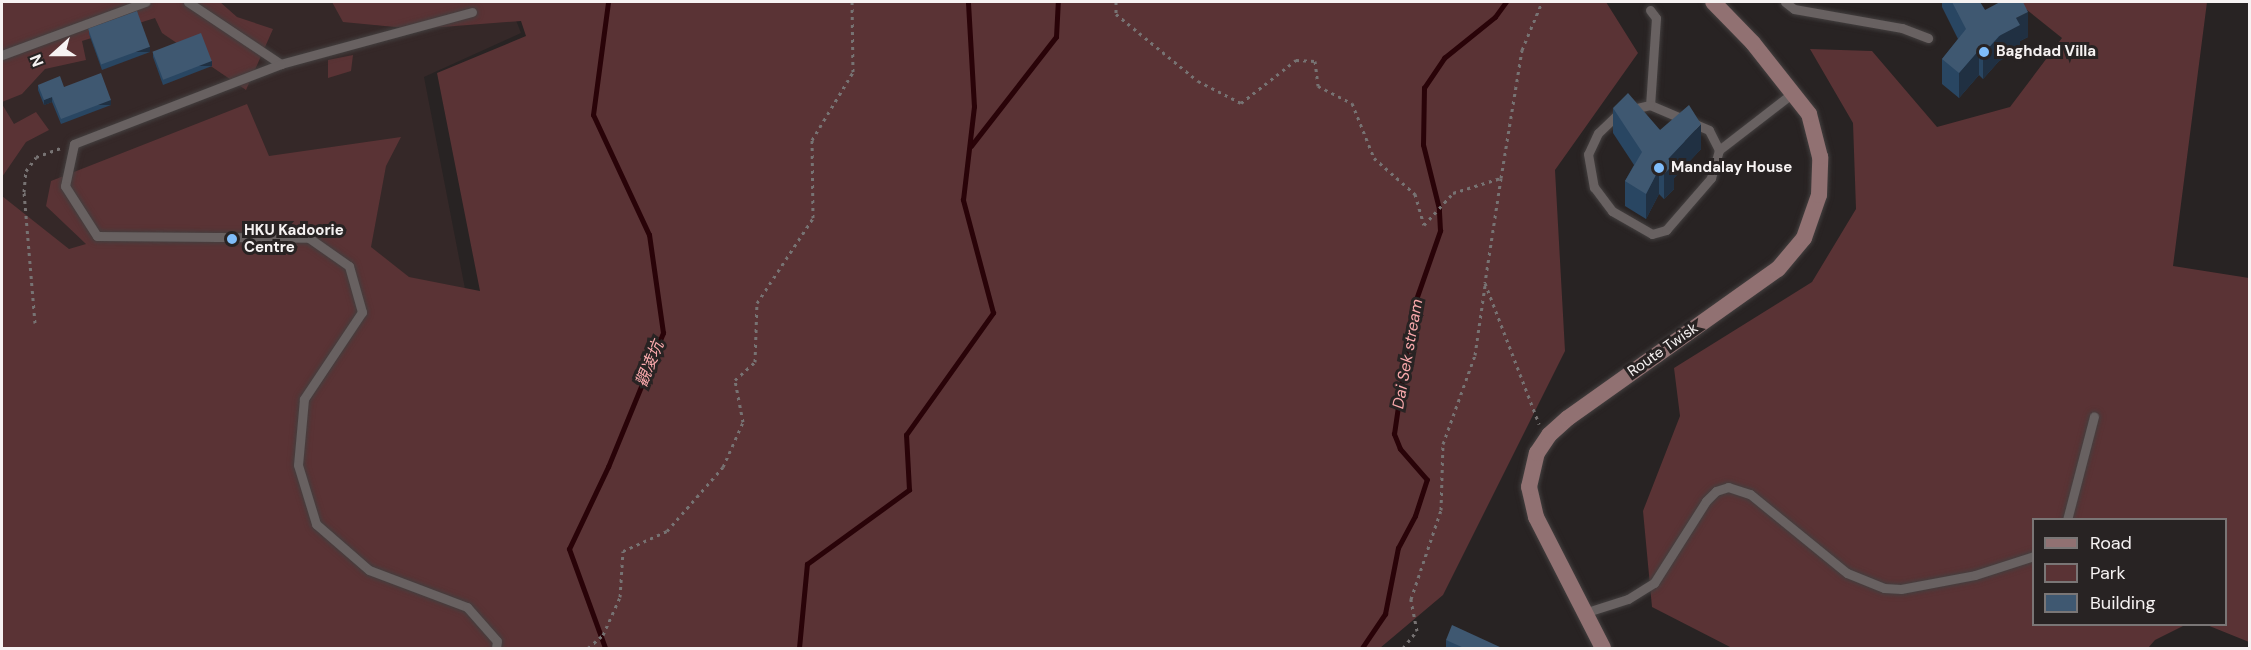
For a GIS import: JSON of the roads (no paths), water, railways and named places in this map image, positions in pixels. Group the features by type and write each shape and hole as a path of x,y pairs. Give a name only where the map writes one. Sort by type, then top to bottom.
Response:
{"main road":[{"name":"Route Twisk","path":"1701,2 1747,49 1767,62"},
{"name":"Route Twisk","path":"1603,648 1532,506 1530,478 1545,440 1576,412 1768,277 1798,247 1816,207 1821,170 1815,132 1794,92 1713,2"}],"lane":[{"path":"2,55 145,2"},
{"path":"188,2 281,64"},
{"path":"1785,2 1794,9 1902,28 1928,38"},
{"path":"1650,10 1656,18 1650,105"},
{"path":"472,12 281,64 74,144 65,186 97,236 309,238 349,266 362,312 304,399 298,465 316,524 369,570 467,607 497,641 496,648"},
{"path":"1719,150 1709,130 1650,105 1620,112 1598,133 1588,154 1594,187 1611,211 1652,234 1666,230 1711,178 1719,150 1794,92"},
{"path":"2067,518 2094,416"},
{"path":"1584,613 1628,599 1654,583 1706,501 1716,490 1728,487 1750,494 1839,568 1884,588 1901,589 1990,572 2032,557"}],"waterway":[{"name":"觀凌坑","path":"605,648 569,549 608,467 663,333 649,235 593,115 608,2"},
{"path":"799,648 807,564 909,490 906,435 993,313 963,200 974,107 968,2"},
{"path":"971,146 1056,37 1058,2"},
{"name":"Dai Sek stream","path":"1362,648 1385,614 1398,548 1415,516 1427,480 1400,449 1394,434 1412,311 1440,231 1439,209 1423,145 1424,88 1444,58 1495,17 1506,2"}],"place":[{"name":"Baghdad Villa","path":"1984,52"},
{"name":"Mandalay House","path":"1659,168"},
{"name":"HKU Kadoorie Centre","path":"232,239"}]}
